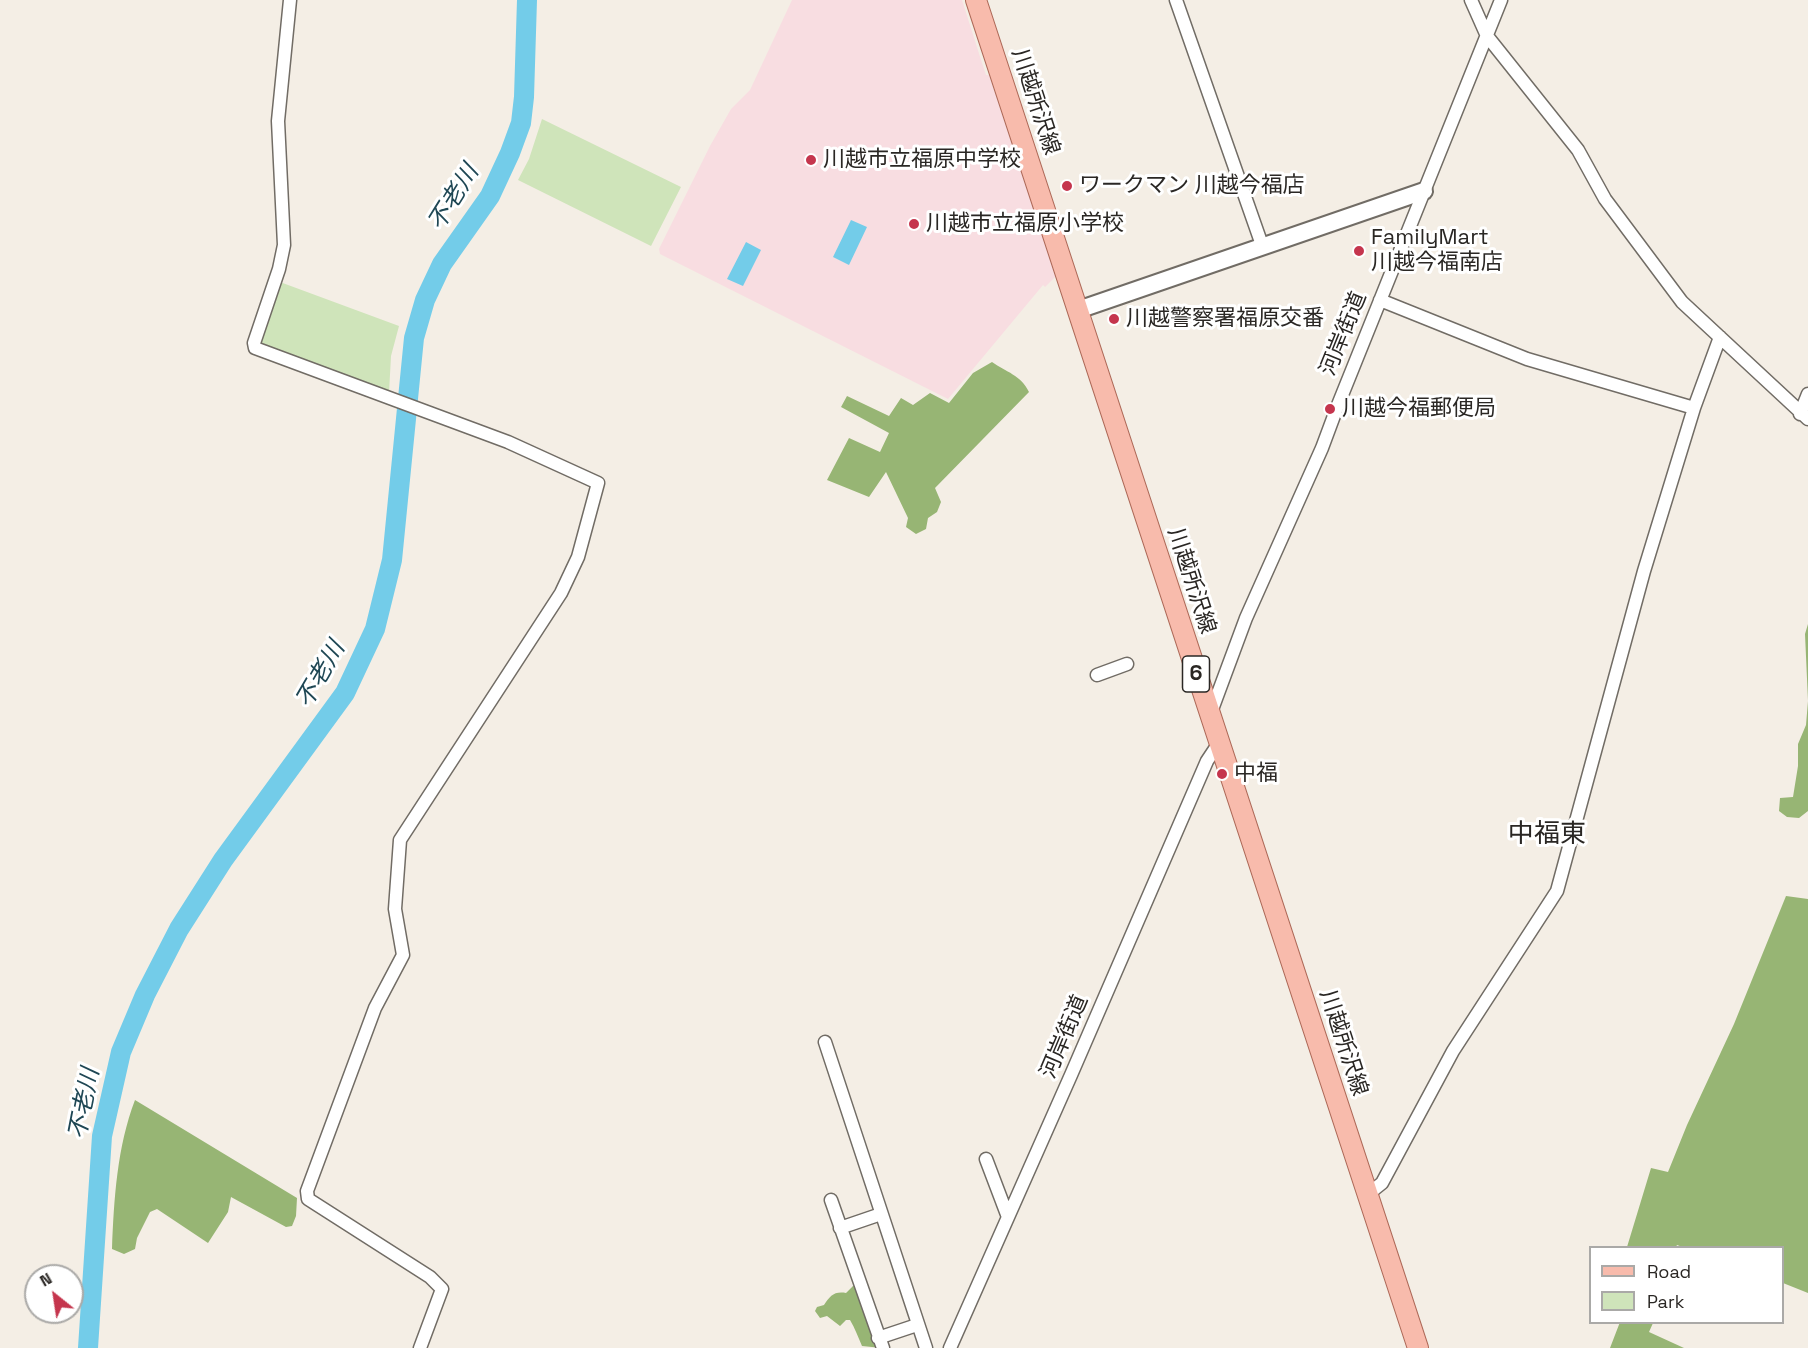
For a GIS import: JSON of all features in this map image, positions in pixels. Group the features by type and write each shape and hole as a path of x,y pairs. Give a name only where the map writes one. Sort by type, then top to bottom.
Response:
{"main road":[{"name":"川越所沢線","path":"976,0 1418,1348"}],"street":[{"path":"290,0 278,121 284,245 279,268 254,343 255,348 508,442 598,483 578,557 561,593 400,840 395,909 403,955 375,1008 307,1191 308,1199 430,1277 442,1289 420,1348"},
{"path":"1176,0 1262,246"},
{"path":"1471,0 1487,36 1578,150 1605,199 1682,302 1804,416"},
{"name":"河岸街道","path":"1210,716 1246,618 1322,448 1501,0"},
{"path":"1078,310 1424,191"},
{"path":"1380,300 1527,359 1694,408"},
{"path":"1367,1195 1382,1183 1453,1051 1557,891 1644,570 1694,408 1720,337"},
{"path":"1804,416 1808,394"},
{"path":"1097,675 1127,664"},
{"name":"河岸街道","path":"950,1348 1202,771 1212,750 1219,743"},
{"path":"825,1042 926,1348"},
{"path":"986,1159 1008,1217"},
{"path":"831,1200 880,1343 917,1325"},
{"path":"840,1228 880,1214"}],"shaded area":[{"path":"792,0 962,0 1056,276 1045,287 1043,285 948,399 660,254 659,249 710,146 731,109 750,90"}],"green space":[{"path":"542,119 681,187 651,246 518,180 529,159"},
{"path":"280,282 399,326 391,356 389,393 262,346 260,343"},
{"path":"992,362 1022,382 1029,392 935,488 941,502 937,512 928,518 926,529 916,534 906,527 908,518 886,472 869,497 827,480 849,438 880,452 889,433 841,407 847,396 889,416 901,398 913,405 930,393 949,403 973,373"},
{"path":"1808,624 1808,701 1805,634"},
{"path":"1808,701 1808,811 1799,818 1787,817 1779,811 1780,798 1793,797 1798,766 1798,744 1806,725"},
{"path":"1786,896 1808,899 1808,1293 1784,1283 1784,1246 1627,1246 1651,1168 1668,1172 1734,1024"},
{"path":"135,1100 297,1198 296,1216 292,1226 286,1227 231,1197 228,1212 208,1243 157,1209 150,1212 137,1238 135,1249 124,1254 112,1249 115,1192 120,1155"},
{"path":"853,1286 858,1286 882,1348 862,1346 850,1320 846,1320 840,1326 827,1316 820,1318 815,1311 833,1295 846,1293"},
{"path":"1619,1324 1653,1324 1649,1332 1684,1348 1610,1348"}],"water":[{"path":"851,220 867,227 849,265 833,257"},
{"path":"746,242 761,250 743,286 727,279"}],"waterway":[{"name":"不老川","path":"88,1348 102,1136 121,1052 145,995 179,929 223,860 345,693 375,629 392,560 414,338 425,300 442,264 490,196 521,123 527,0"}],"place":[{"name":"川越市立福原中学校","path":"811,160"},
{"name":"ワークマン 川越今福店","path":"1067,186"},
{"name":"川越市立福原小学校","path":"914,224"},
{"name":"FamilyMart 川越今福南店","path":"1359,251"},
{"name":"川越警察署福原交番","path":"1114,319"},
{"name":"川越今福郵便局","path":"1330,409"},
{"name":"中福","path":"1222,774"}],"district":[{"name":"中福東","path":"1547,835"}]}
